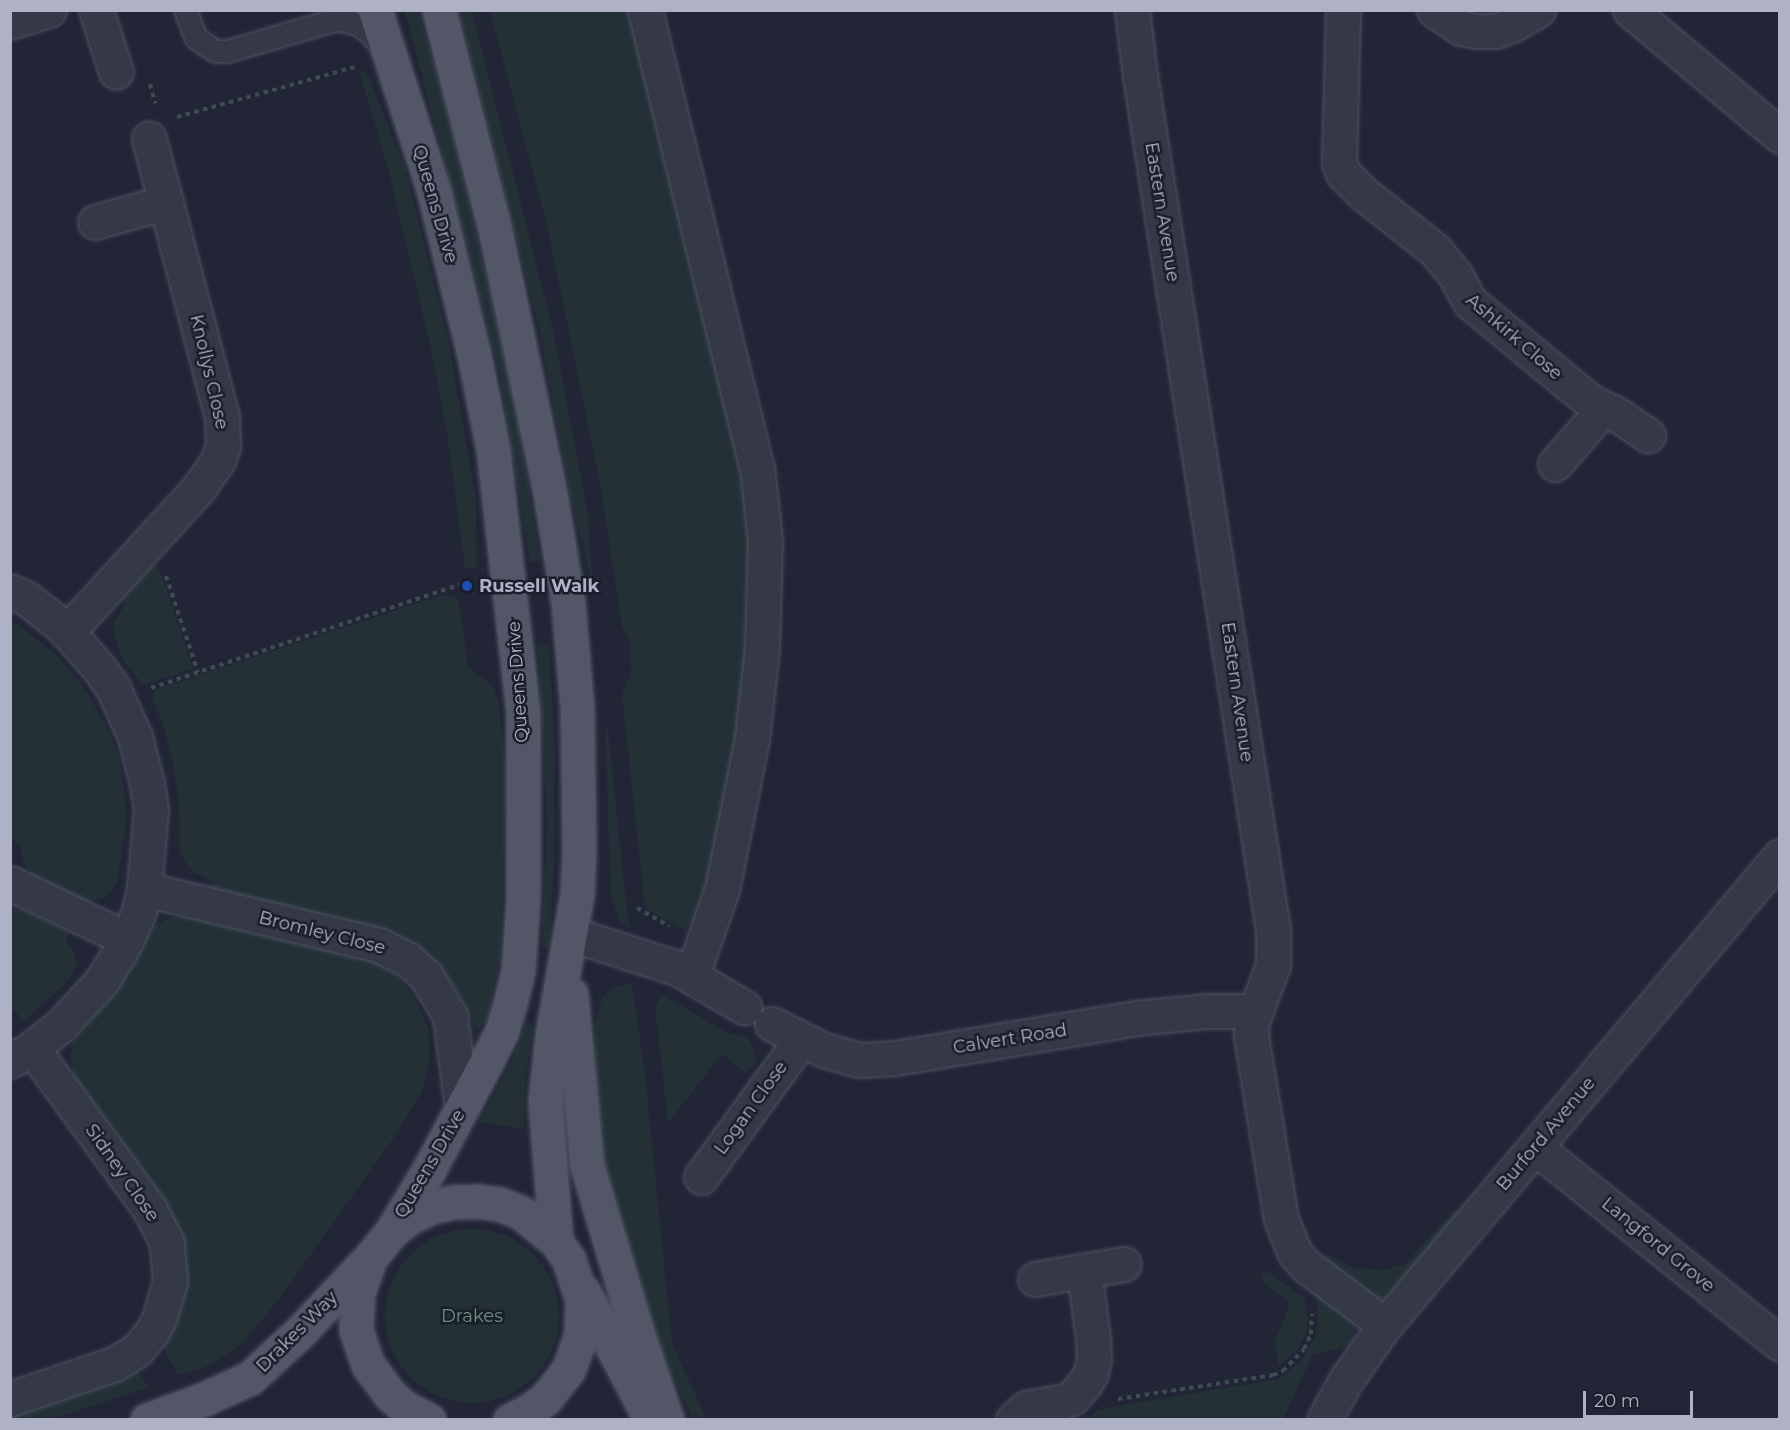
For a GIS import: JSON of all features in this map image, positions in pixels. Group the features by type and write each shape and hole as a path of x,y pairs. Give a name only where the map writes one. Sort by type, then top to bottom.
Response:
{"main road":[{"name":"Queens Drive","path":"375,10 434,192 474,356 493,449 523,711 523,898 518,971 502,1031 430,1168 392,1231"},
{"path":"439,10 494,225 550,493 568,603 580,758 579,851 569,945 552,1034 545,1102 556,1240"},
{"path":"569,945 587,1166 640,1341 668,1419"},
{"name":"Drakes Way","path":"147,1419 210,1396 250,1378 300,1332 370,1258 392,1231 410,1217 431,1207 453,1202 476,1201 499,1204 520,1212 556,1240 569,1260 582,1300 581,1335 568,1370 546,1398 532,1409 510,1419"},
{"name":"Drakes Way","path":"370,1258 362,1275 356,1311 361,1347 378,1381 390,1395 417,1418"},
{"path":"578,1282 650,1419"}],"street":[{"path":"10,22 49,10"},
{"path":"96,10 116,72"},
{"path":"645,10 757,468 765,540 762,648 752,738 722,889 692,975"},
{"name":"Ashkirk Close","path":"1343,10 1339,162 1343,172 1364,194 1435,250 1456,276 1470,302 1574,389 1648,435"},
{"path":"1434,10 1461,28 1495,31 1538,10"},
{"path":"1630,10 1779,136"},
{"name":"Eastern Avenue","path":"1137,12 1140,75 1274,930 1273,965 1255,1011 1251,1036 1281,1219 1295,1253 1318,1276 1385,1325"},
{"name":"Knollys Close","path":"68,632 208,476 221,453 224,439 222,417 166,202 159,123"},
{"path":"95,222 166,202"},
{"path":"1555,464 1603,409"},
{"path":"10,591 26,598 68,632 99,668 118,698 135,737 148,793 150,833 144,889 138,914 127,939 101,982 60,1026 21,1054"},
{"name":"Burford Avenue","path":"1324,1419 1346,1380 1385,1325 1779,856"},
{"path":"10,883 127,939"},
{"name":"Bromley Close","path":"144,889 379,945 406,959 426,976 450,1016 462,1108"},
{"path":"569,945 667,964 692,975 744,1007"},
{"name":"Calvert Road","path":"772,1023 801,1040 859,1060 881,1059 1136,1018 1206,1011 1255,1011"},
{"name":"Logan Close","path":"701,1176 801,1040"},
{"name":"Sidney Close","path":"10,1399 114,1364 144,1342 160,1316 168,1296 170,1265 167,1244 149,1208 21,1054"},
{"name":"Langford Grove","path":"1535,1147 1779,1344"},
{"path":"1035,1279 1124,1264"},
{"path":"1013,1419 1026,1408 1061,1402 1079,1391 1091,1372 1094,1357 1084,1271"}],"lane":[{"path":"185,10 196,38 216,51 227,51 312,17 358,24 372,34 390,58"}],"path":[{"path":"116,72 144,63 159,123 390,58"},
{"path":"154,538 198,672"},
{"path":"118,698 461,584"},
{"path":"1079,1391 1109,1400 1273,1375 1283,1371 1298,1359 1308,1341 1312,1322 1309,1293 1318,1276"}],"green space":[{"path":"405,11 418,11 447,108 518,420 540,561 530,562 500,375"},
{"path":"459,11 472,11 554,334 588,514 593,589 570,493 539,327"},
{"path":"490,11 630,11 745,482 752,578 741,711 709,880 696,920 685,930 645,909 622,695 631,672 630,641 622,627 601,489 547,225"},
{"path":"359,70 368,75 404,165 449,343 476,500 476,568 465,568 447,434 433,358 388,168"},
{"path":"153,564 159,567 193,669 143,685 124,662 113,632 114,622 126,603 122,599"},
{"path":"443,595 455,597 459,601 468,665 475,673 493,685 498,700 506,770 500,958 486,1022 478,1029 472,1024 462,999 439,964 408,941 395,935 211,890 213,882 192,871 180,854 179,804 173,762 163,725 151,696 157,689"},
{"path":"10,619 54,652 81,683 105,723 120,759 127,819 117,883 106,897 81,905 33,878 23,861 20,844 11,839"},
{"path":"538,644 549,644 555,753 554,863 549,949 542,947 547,822"},
{"path":"605,730 608,730 629,929 619,920 611,896"},
{"path":"11,906 33,914 70,933 66,941 74,951 77,962 72,975 65,984 24,1021 11,1007"},
{"path":"195,916 369,957 396,975 414,996 429,1029 429,1063 422,1091 395,1136 276,1303 244,1341 227,1355 205,1367 178,1375 160,1341 176,1300 75,1081 71,1062 72,1044 90,1013 152,927 171,917"},
{"path":"632,983 645,1074 672,1343 706,1419 694,1419 656,1345 605,1201 593,1124 595,1022 603,996 616,986"},
{"path":"662,994 729,1034 744,1036 750,1041 756,1057 756,1062 746,1073 722,1054 668,1123 655,1007"},
{"path":"527,1022 533,1024 525,1082 524,1129 479,1122 510,1065"},
{"path":"1454,1210 1460,1213 1393,1295 1376,1298 1323,1265 1328,1254 1354,1268 1385,1270 1405,1264"},
{"name":"Drakes","path":"472,1229 489,1230 505,1235 521,1243 534,1254 545,1267 553,1283 558,1299 558,1333 553,1349 545,1365 534,1378 521,1389 505,1397 489,1402 472,1403 455,1402 439,1397 423,1389 410,1378 399,1365 391,1349 386,1333 385,1316 386,1299 391,1283 399,1267 410,1254 423,1243 439,1235 455,1230"},
{"path":"1262,1271 1271,1274 1305,1299 1308,1319 1305,1335 1297,1350 1278,1367 1275,1341 1290,1303 1263,1282"},
{"path":"1316,1292 1354,1320 1356,1338 1352,1347 1313,1354 1283,1419 1082,1420 1100,1409 1279,1379 1300,1362 1314,1339 1318,1325"},
{"path":"136,1367 148,1388 52,1419 11,1419 10,1415"}],"place":[{"name":"Russell Walk","path":"467,586"}]}
